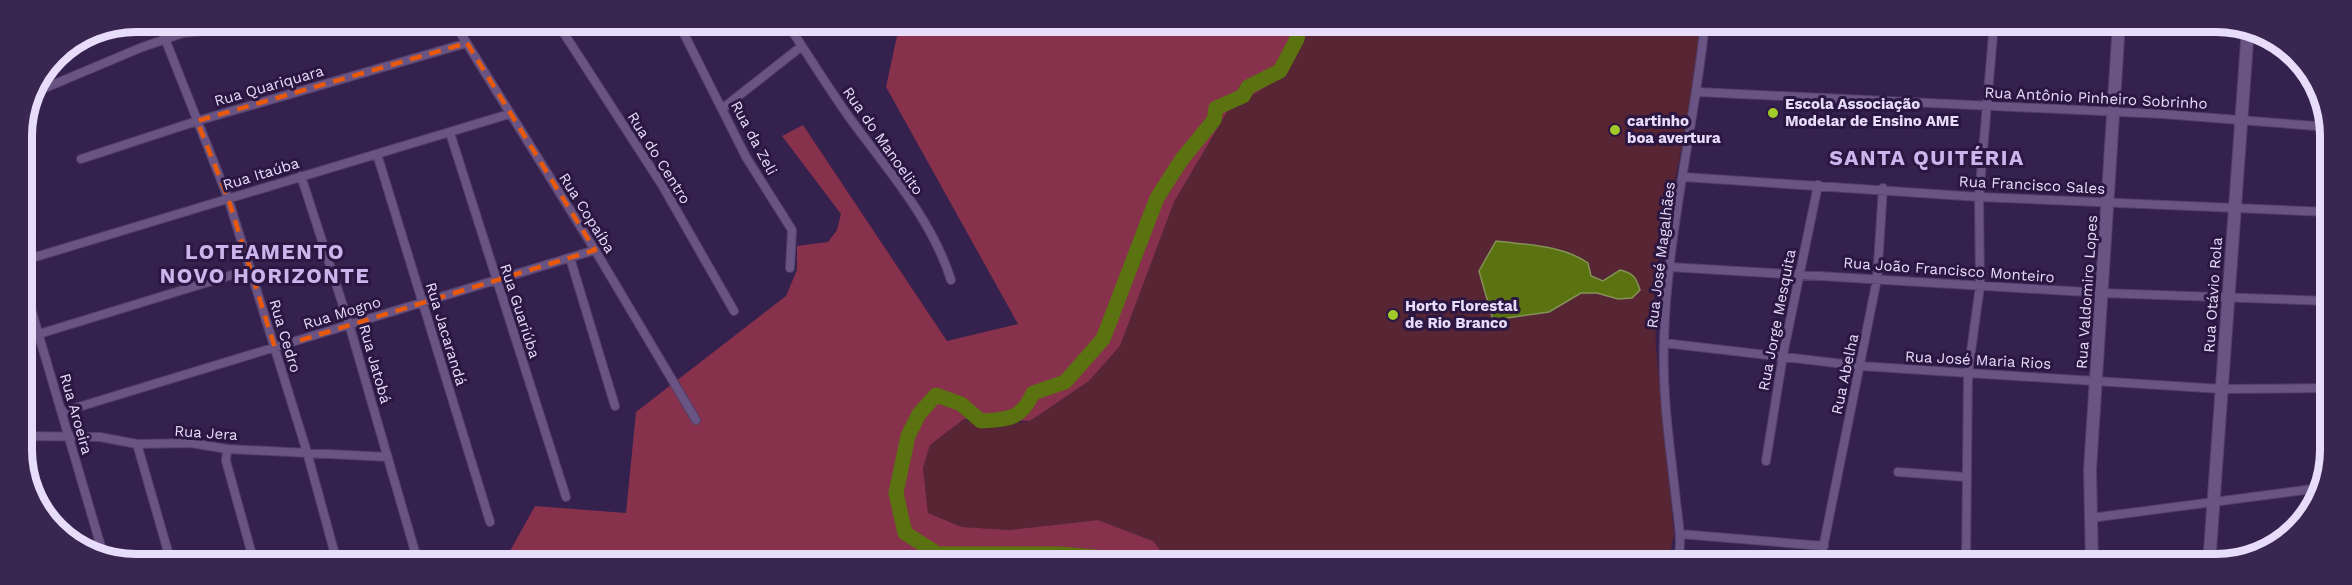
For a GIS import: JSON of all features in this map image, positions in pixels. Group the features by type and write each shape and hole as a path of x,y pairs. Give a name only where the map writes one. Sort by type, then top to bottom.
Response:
{"street":[{"name":"Rua Cedro","path":"163,32 228,198 307,452 335,554"},
{"path":"43,89 165,38 194,32"},
{"name":"Rua Copaíba","path":"460,32 509,114 596,250 696,420"},
{"name":"Rua do Centro","path":"563,32 662,185 734,311"},
{"name":"Rua da Zeli","path":"683,32 746,157 792,230 793,249 790,268"},
{"name":"Rua do Manoelito","path":"793,32 925,224 945,262 951,280"},
{"name":"Rua José Magalhães","path":"1679,553 1680,534 1665,390 1664,343 1670,267 1698,92 1704,32"},
{"path":"1966,553 1968,374 1980,285 1979,197 1993,32"},
{"name":"Rua Valdomiro Lopes","path":"2092,553 2090,470 2118,32"},
{"name":"Rua Otávio Rola","path":"2210,553 2247,36"},
{"name":"Rua Quariquara","path":"81,159 197,121 467,43"},
{"path":"723,108 802,46"},
{"name":"Rua Antônio Pinheiro Sobrinho","path":"1698,92 2112,112 2319,125"},
{"name":"Rua Itaúba","path":"32,258 509,114"},
{"name":"Rua Guariúba","path":"450,133 566,497"},
{"name":"Rua Jacarandá","path":"377,153 490,522"},
{"name":"Rua Jatobá","path":"301,176 349,324 416,554"},
{"name":"Rua Francisco Sales","path":"1684,177 1883,188 1979,197 2320,212"},
{"name":"Rua Jorge Mesquita","path":"1766,461 1783,355 1818,184"},
{"name":"Rua Abelha","path":"1822,553 1878,279 1883,188"},
{"name":"Rua Mogno","path":"62,412 596,250"},
{"path":"570,258 615,406"},
{"name":"Rua João Francisco Monteiro","path":"1670,267 2102,293 2320,301"},
{"path":"39,334 251,269"},
{"name":"Rua Aroeira","path":"32,311 101,548"},
{"name":"Rua José Maria Rios","path":"1664,343 1783,355 1861,366 1968,374 2222,389 2320,388"},
{"name":"Rua Jera","path":"32,436 99,437 137,444 191,443 227,448 388,457"},
{"path":"137,444 169,554"},
{"path":"227,448 226,461 252,554"},
{"path":"1898,472 1966,477"},
{"path":"2091,518 2313,489"},
{"path":"1680,534 1824,546"}],"highlighted area":[{"path":"467,43 595,250 275,348 228,198 197,121"}],"shaded area":[{"path":"898,32 1302,32 1302,40 1284,75 1227,112 1174,202 1120,346 1089,381 1030,421 964,419 930,445 923,468 928,513 962,527 1009,530 1098,520 1153,541 1163,554 509,554 535,506 626,513 636,412 786,296 797,270 797,246 828,242 837,230 841,214 782,136 803,125 947,341 1018,324 886,87"},
{"name":"Horto Florestal de Rio Branco","path":"1299,32 1700,32 1689,111 1654,284 1656,349 1674,534 1670,553 1163,554 1153,541 1098,520 1009,530 963,527 928,513 923,468 930,445 964,419 983,427 1030,421 1089,381 1120,346 1174,202 1227,112 1284,75"},
{"path":"1496,241 1556,249 1578,257 1588,263 1591,276 1603,281 1620,270 1624,271 1633,276 1640,290 1632,298 1618,299 1597,293 1581,293 1549,312 1493,320 1479,271"}],"waterway":[{"path":"937,554 905,533 896,493 908,436 919,414 936,395 961,404 981,421 999,420 1018,413 1033,393 1065,382 1103,339 1157,198 1182,159 1214,120 1216,108 1243,96 1248,87 1280,71 1297,39 1298,32"}],"place":[{"name":"Escola Associação Modelar de Ensino AME","path":"1773,113"},
{"name":"cartinho boa avertura","path":"1615,130"},
{"name":"Horto Florestal de Rio Branco","path":"1393,315"}],"district":[{"name":"SANTA QUITÉRIA","path":"1927,157"},
{"name":"LOTEAMENTO NOVO HORIZONTE","path":"265,263"}]}
